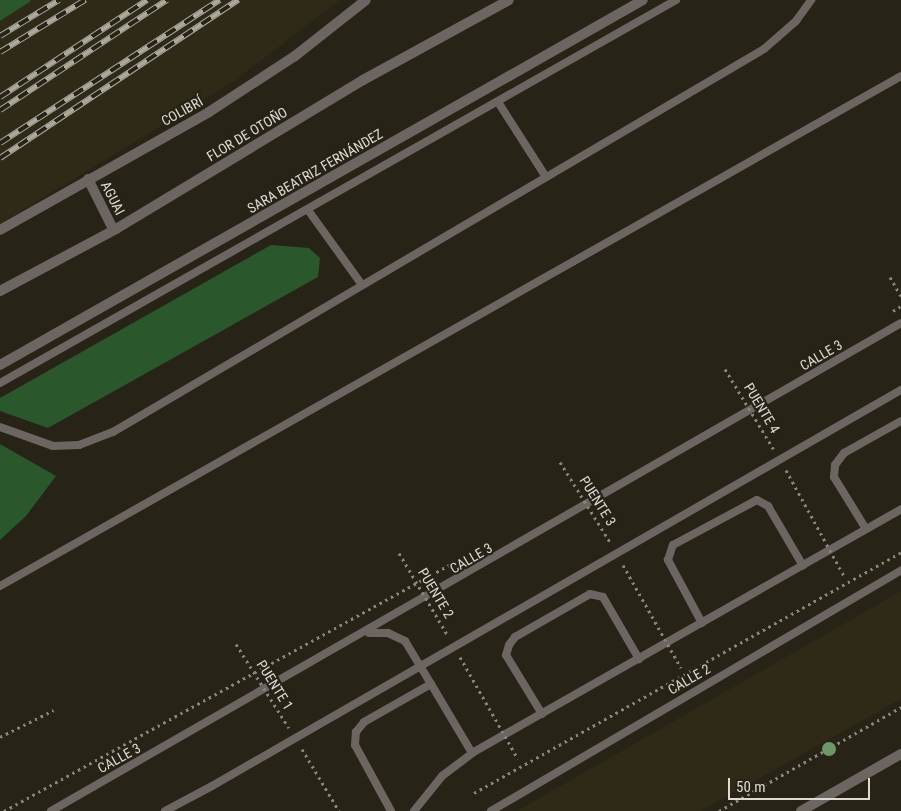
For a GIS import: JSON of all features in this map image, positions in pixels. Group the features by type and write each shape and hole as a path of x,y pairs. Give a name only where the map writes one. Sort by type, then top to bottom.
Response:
{"street":[{"name":"COLIBRÍ","path":"0,230 209,112 295,56 366,0"},
{"name":"FLOR DE OTOÑO","path":"0,291 509,0"},
{"name":"SARA BEATRIZ FERNÁNDEZ","path":"0,366 643,0"},
{"name":"AGUAI","path":"88,179 113,228"},
{"path":"801,811 901,754"}],"lane":[{"path":"0,383 676,0"},
{"path":"0,427 53,446 90,442 362,286 764,49 796,21 811,0"},
{"path":"3,584 901,76"},
{"path":"498,102 546,177"},
{"path":"308,210 362,286"},
{"name":"CALLE 3","path":"50,811 368,633 901,323"},
{"path":"165,811 212,786 453,645 901,390"},
{"path":"866,529 834,477 835,465 844,453 901,421"},
{"path":"702,623 668,560 673,545 757,500 768,506 803,566"},
{"path":"414,811 442,776 472,753 803,566 901,508"},
{"name":"CALLE 2","path":"490,811 901,570"},
{"path":"542,714 506,655 514,637 590,594 603,597 639,659"},
{"path":"368,633 388,633 405,641 472,753"},
{"path":"391,811 355,745 356,732 364,722 431,684"}],"path":[{"path":"890,277 901,296"},
{"path":"884,316 901,306"},
{"name":"PUENTE 4","path":"725,369 779,458 844,576"},
{"path":"737,401 745,396"},
{"name":"PUENTE 3","path":"560,462 616,552 681,668"},
{"path":"572,496 581,490"},
{"path":"474,793 901,552"},
{"name":"PUENTE 2","path":"399,553 518,759"},
{"path":"4,811 460,559"},
{"name":"PUENTE 1","path":"236,644 294,737"},
{"path":"719,811 901,707"},
{"path":"0,737 54,710"},
{"path":"299,745 339,811"}],"shaded area":[{"path":"0,0 340,0 233,82 0,224"},
{"path":"901,591 901,699 701,811 517,811"}],"green space":[{"path":"0,0 30,0 31,1 0,21"},
{"path":"271,245 309,248 320,258 318,277 48,428 0,411 0,398"},
{"path":"0,444 56,476 26,516 0,540"}],"railway":[{"path":"0,36 59,0"},
{"path":"0,52 85,0"},
{"path":"0,97 147,0"},
{"path":"0,110 167,0"},
{"path":"0,143 219,0"},
{"path":"0,158 238,0"}]}
